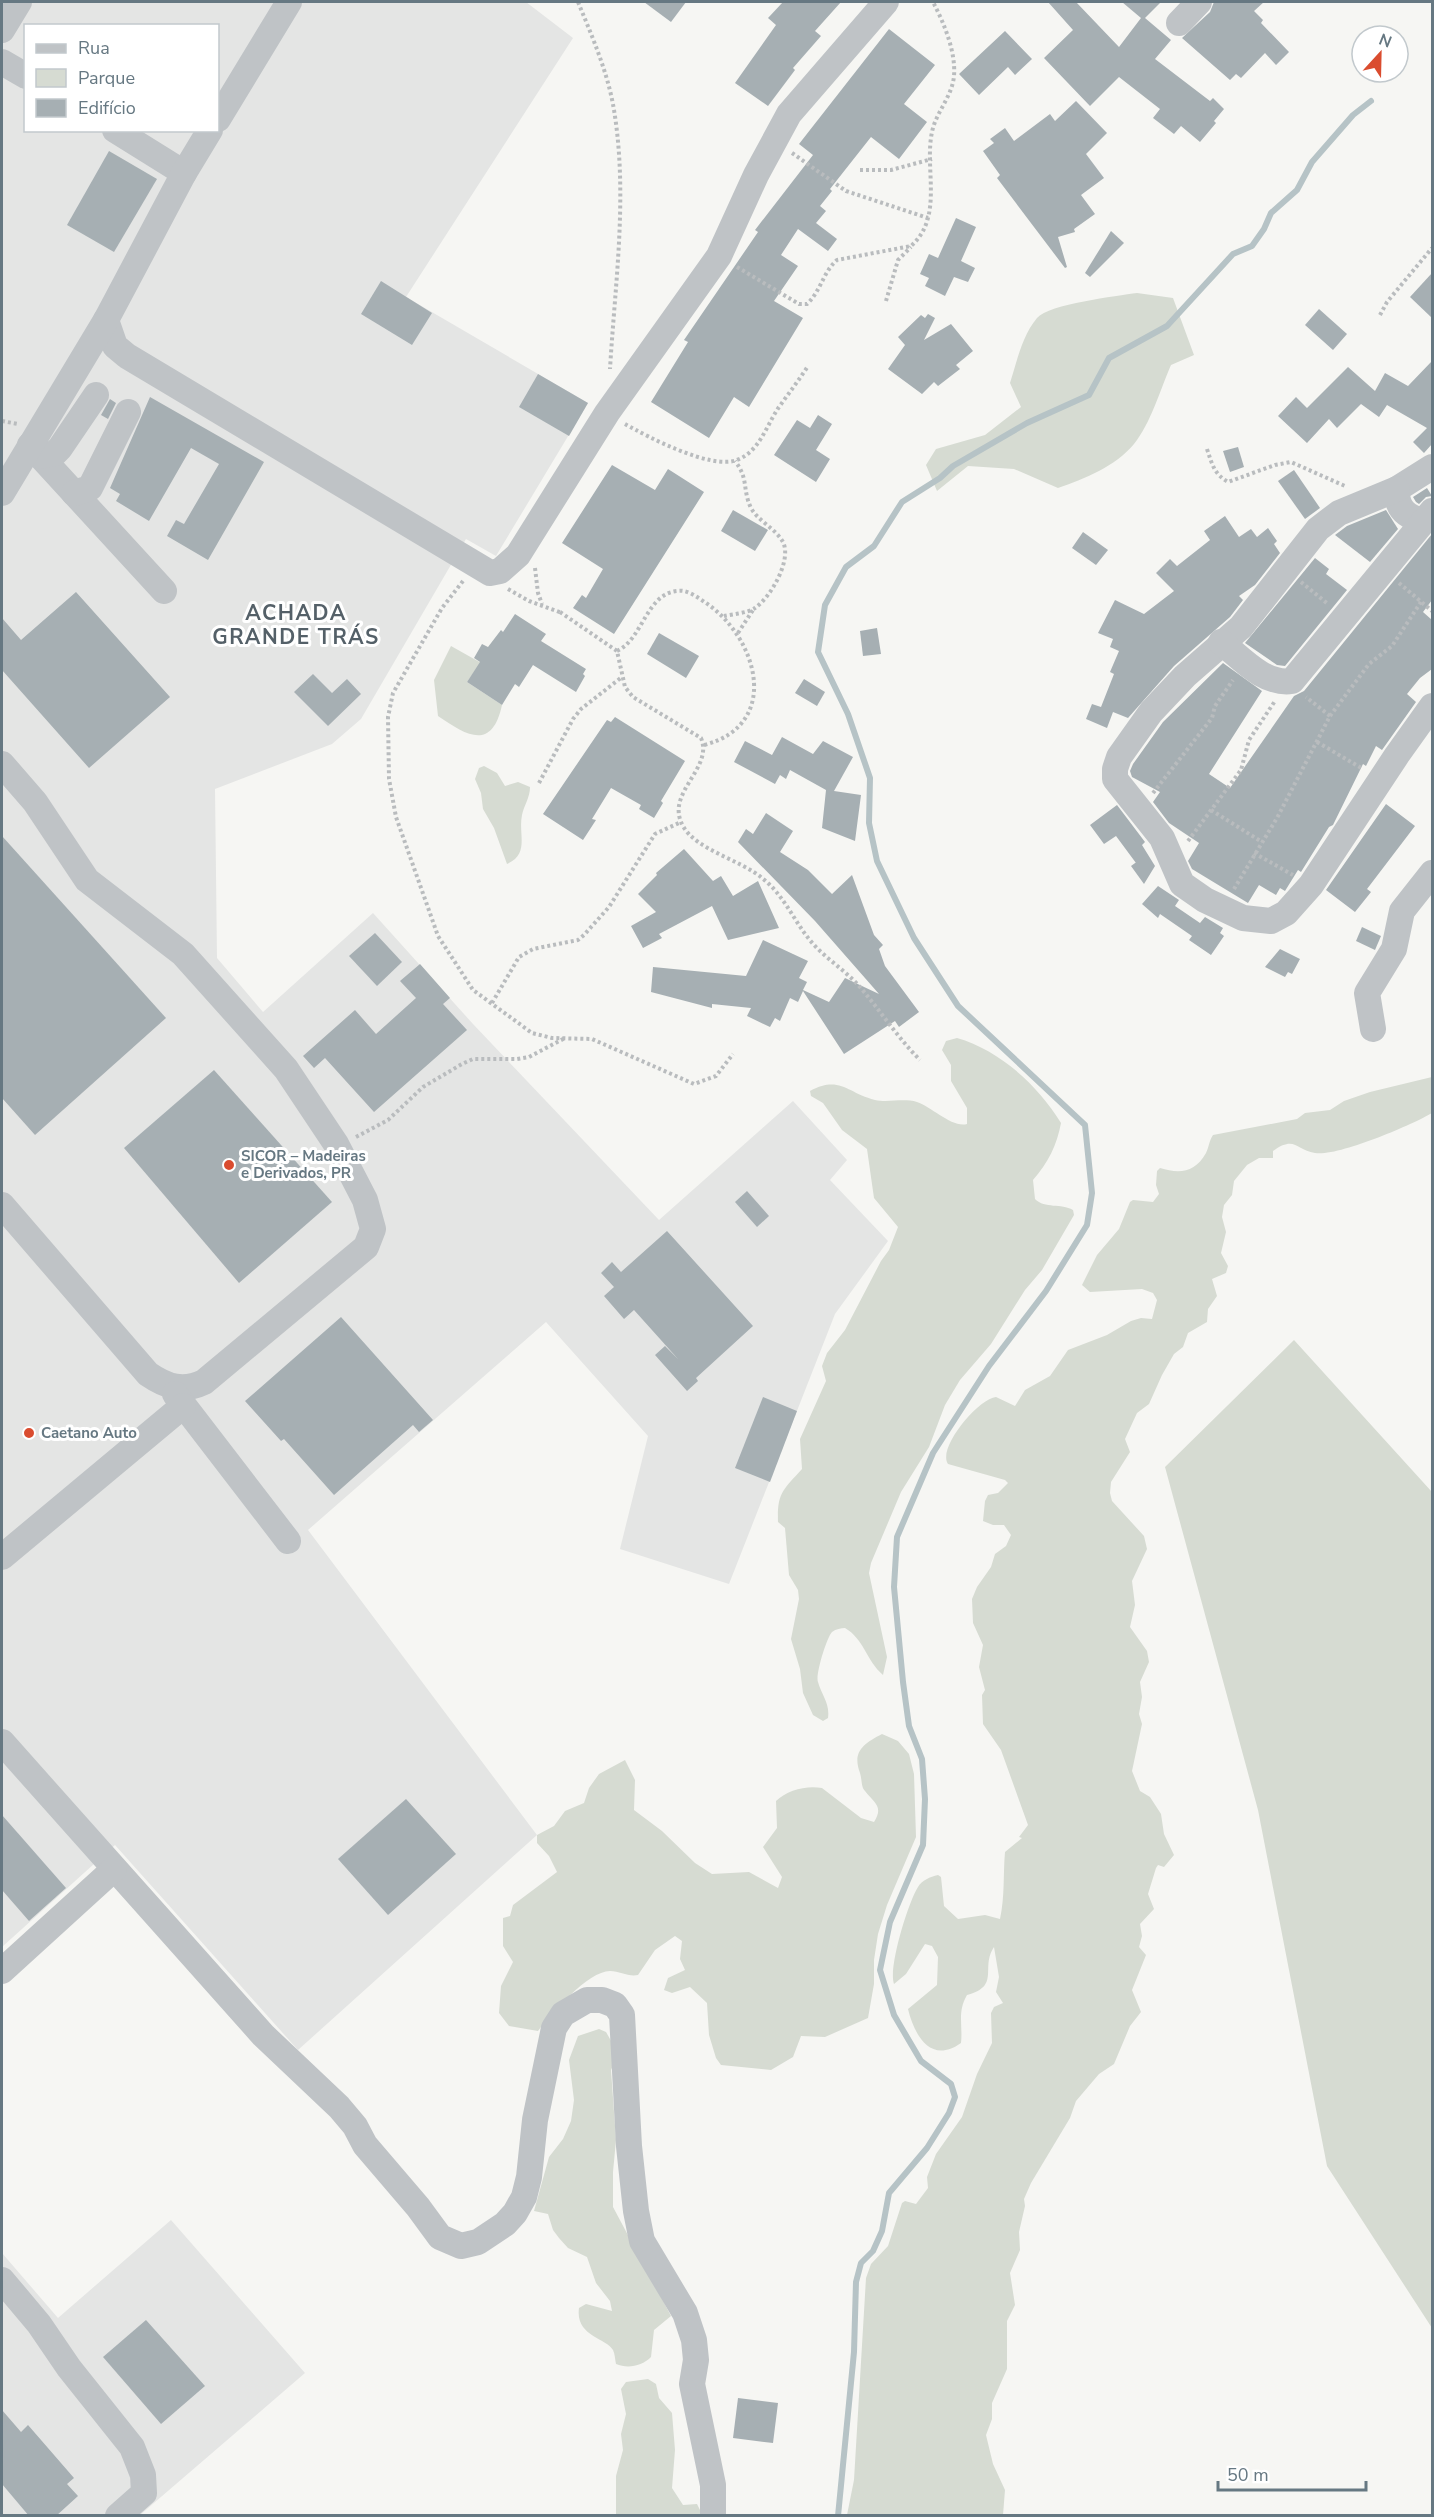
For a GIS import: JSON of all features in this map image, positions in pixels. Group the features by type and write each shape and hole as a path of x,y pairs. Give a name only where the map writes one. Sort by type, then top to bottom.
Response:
{"street":[{"path":"2,30 19,2"},
{"path":"219,117 289,2"},
{"path":"106,320 115,346 127,356 489,573 500,571 514,560 607,413 719,256 772,144 789,114 886,2"},
{"path":"1179,22 1198,2"},
{"path":"2,62 24,75"},
{"path":"118,132 184,173"},
{"path":"2,493 35,451 184,173 209,132"},
{"path":"35,451 55,453 96,395"},
{"path":"74,493 90,488 128,412"},
{"path":"35,451 164,591"},
{"path":"1432,467 1397,489 1340,513 1318,529 1241,627 1221,642 1159,703 1119,757 1115,779 1162,838 1182,884 1222,909 1253,921 1271,921 1286,913 1311,885 1432,706"},
{"path":"1397,489 1398,504 1403,512 1412,518 1428,516"},
{"path":"1221,642 1264,675 1287,682 1428,516"},
{"path":"2,764 35,802 87,879 183,954 286,1070 336,1144 368,1210 373,1229 366,1247 204,1382 183,1389 2,1557"},
{"path":"1373,1029 1367,993 1394,949 1402,911 1432,873"},
{"path":"2,1205 148,1374 176,1396 288,1541"},
{"path":"2,1742 263,2035 339,2107 355,2126 365,2145 418,2207 440,2238 449,2243 461,2246 478,2242 505,2224 515,2213 524,2197 548,2053 554,2028 563,2014 587,2000 602,2000 615,2005 622,2015 629,2146 642,2241 685,2313 694,2340 696,2360 692,2384 713,2485 713,2516"},
{"path":"2,1971 114,1869"},
{"path":"2,2280 39,2324 69,2368 132,2446 140,2463 144,2493 118,2516"}],"path":[{"path":"578,2 595,42 614,108 618,146 620,206 609,378"},
{"path":"886,301 898,261 911,246 928,218 932,131 952,87 954,74 946,29 933,2"},
{"path":"772,144 793,153 846,191 872,198 903,212 928,218"},
{"path":"860,170 891,170 932,159"},
{"path":"719,256 799,304 807,304 818,291 830,267 837,260 911,246"},
{"path":"1380,315 1387,302 1432,248"},
{"path":"607,413 662,445 711,459 735,461 749,452 764,435 778,409 808,366"},
{"path":"1207,449 1218,477 1228,482 1275,465 1291,462 1303,465 1369,499"},
{"path":"735,461 745,474 748,500 753,511 784,544 782,567 775,582 753,609 738,633"},
{"path":"530,536 540,603 562,613 617,651 625,687 633,697 694,733 704,745"},
{"path":"476,565 442,608 393,693 388,717 389,779 396,817 438,936 473,990 532,1033 592,1039 694,1084 716,1076 733,1054"},
{"path":"1383,569 1432,611"},
{"path":"1287,570 1343,617"},
{"path":"503,585 529,601 562,613"},
{"path":"617,651 628,646 651,610 666,594 678,590 691,593 724,616 745,644 756,687 747,714 722,740 704,745"},
{"path":"1222,909 1262,842 1330,716 1369,664 1397,640 1421,602"},
{"path":"724,616 753,609"},
{"path":"1134,803 1156,792 1212,718 1215,706 1245,661"},
{"path":"539,783 581,709 622,677"},
{"path":"1173,861 1241,770 1249,740 1287,682 1330,716"},
{"path":"1317,742 1380,780"},
{"path":"704,745 701,760 681,795 678,807 681,822 692,838 761,877 774,889 810,940 859,987 895,1034 920,1060"},
{"path":"1211,810 1262,842"},
{"path":"492,1003 519,957 533,949 578,940 609,907 655,834 681,822"},
{"path":"1254,853 1311,885"},
{"path":"336,1144 358,1136 388,1120 423,1087 468,1061 529,1057 566,1038"}],"shaded area":[{"path":"2,2 526,2 573,38 406,297 588,403 496,556 466,539 361,719 332,744 215,789 217,958 263,1012 373,913 473,1024 659,1220 793,1101 847,1160 830,1180 888,1241 835,1314 729,1584 620,1549 648,1436 546,1322 308,1530 537,1835 298,2050 115,1845 2,1947"},
{"path":"171,2220 305,2373 140,2515 2,2515 2,2253 58,2318"}],"green space":[{"path":"1137,293 1173,298 1194,355 1171,365 1140,436 1127,452 1099,471 1058,488 1014,469 968,466 937,491 926,465 936,449 985,435 1021,407 1010,383 1024,341 1037,318 1044,313 1069,305"},
{"path":"451,646 483,664 476,669 467,682 502,705 498,720 485,734 468,733 438,716 434,680"},
{"path":"484,766 497,773 505,786 518,782 530,787 522,815 521,849 514,860 507,864 494,828 483,809 481,793 475,779 479,768"},
{"path":"957,1038 988,1051 1002,1060 1029,1083 1052,1109 1061,1123 1051,1153 1033,1180 1035,1199 1043,1204 1073,1210 1074,1215 1042,1270 1025,1290 991,1344 960,1380 945,1405 929,1447 901,1492 871,1563 869,1573 887,1657 883,1675 857,1638 845,1628 832,1632 818,1672 818,1682 828,1708 828,1718 823,1721 813,1715 803,1693 800,1669 791,1639 799,1599 798,1590 789,1575 785,1528 778,1522 779,1504 782,1492 802,1469 800,1439 826,1381 822,1366 827,1353 845,1330 889,1250 898,1227 874,1198 867,1149 842,1130 823,1103 811,1096 810,1091 836,1085 875,1100 917,1102 955,1123 967,1124 967,1108 951,1081 951,1065 942,1050 946,1041"},
{"path":"1432,1077 1432,1113 1408,1125 1374,1139 1326,1153 1315,1153 1286,1144 1273,1151 1273,1158 1259,1158 1247,1165 1234,1181 1232,1195 1224,1205 1222,1217 1226,1232 1221,1253 1228,1266 1226,1273 1212,1279 1217,1296 1208,1309 1207,1322 1188,1333 1183,1347 1174,1354 1162,1375 1149,1404 1137,1413 1125,1439 1130,1452 1111,1482 1110,1493 1112,1501 1144,1536 1147,1549 1132,1581 1135,1605 1130,1627 1147,1651 1149,1662 1140,1682 1142,1697 1139,1714 1142,1724 1132,1771 1140,1791 1150,1797 1161,1814 1164,1834 1174,1855 1164,1867 1158,1865 1156,1868 1148,1894 1154,1909 1140,1924 1142,1936 1139,1947 1146,1955 1132,1990 1141,2012 1130,2026 1114,2064 1099,2074 1076,2101 1070,2118 1031,2183 1024,2199 1025,2206 1019,2232 1020,2250 1010,2273 1015,2305 1007,2321 1007,2369 992,2403 992,2419 986,2435 993,2464 1005,2490 1003,2515 847,2515 854,2480 866,2278 871,2264 888,2246 902,2203 905,2201 916,2204 928,2188 927,2177 936,2154 962,2117 977,2074 992,2043 991,2013 994,2007 1003,2003 996,1992 999,1977 994,1947 990,1955 988,1976 984,1987 967,1995 964,2001 961,2013 961,2043 950,2049 932,2049 919,2037 908,2009 937,1985 938,1957 932,1946 925,1944 906,1974 894,1984 896,1950 909,1907 918,1887 926,1879 938,1875 941,1877 944,1906 958,1919 985,1915 1000,1919 1005,1852 1022,1838 1019,1837 1028,1825 1001,1750 983,1724 982,1695 985,1690 979,1667 983,1645 973,1623 972,1599 977,1587 991,1567 995,1554 1006,1546 1011,1535 1004,1525 993,1525 983,1521 985,1501 988,1495 998,1493 1008,1483 1005,1480 948,1464 946,1457 948,1447 961,1425 988,1400 996,1397 1015,1406 1025,1390 1050,1376 1068,1350 1107,1335 1131,1321 1141,1318 1152,1319 1157,1300 1153,1293 1142,1289 1090,1292 1082,1285 1097,1255 1119,1229 1130,1202 1133,1200 1153,1202 1159,1194 1156,1185 1157,1171 1160,1168 1180,1171 1197,1165 1206,1153 1213,1135 1297,1119 1305,1113 1330,1110 1344,1101 1370,1092"},
{"path":"1294,1340 1432,1492 1432,2328 1327,2166 1258,1810 1165,1467"},
{"path":"882,1734 898,1741 909,1754 914,1774 916,1837 887,1905 878,1934 874,1960 874,1984 868,2018 825,2037 801,2036 793,2057 771,2070 721,2065 716,2058 709,2035 707,2003 690,1987 672,1993 664,1990 668,1978 685,1970 680,1959 682,1941 675,1936 655,1950 638,1975 610,1971 591,1978 552,2014 538,2031 509,2026 499,2013 501,1986 513,1962 503,1946 503,1918 510,1916 513,1905 557,1872 549,1856 537,1843 537,1835 554,1826 565,1811 584,1803 589,1788 599,1774 625,1760 635,1780 634,1810 662,1831 695,1863 712,1874 749,1872 778,1888 782,1877 763,1847 777,1828 776,1801 798,1789 822,1788 861,1818 874,1822 878,1808 863,1787 857,1759 861,1749 869,1741"},
{"path":"599,2029 606,2032 614,2046 615,2061 611,2070 616,2140 613,2207 671,2316 654,2330 651,2357 635,2366 616,2364 613,2350 582,2325 579,2308 586,2304 612,2311 610,2301 596,2283 587,2257 568,2248 553,2230 548,2214 534,2211 549,2157 563,2139 571,2121 574,2100 569,2060 578,2036"},
{"path":"648,2379 656,2384 659,2398 672,2413 675,2450 672,2488 683,2505 697,2504 703,2516 616,2516 616,2476 623,2450 621,2434 626,2414 621,2389 626,2382"}],"building":[{"path":"644,2 686,2 671,22"},
{"path":"783,2 841,2 815,31 821,36 793,68 795,70 768,106 735,83 776,25 768,18"},
{"path":"1048,2 1076,2 1119,47 1141,18 1122,2 1161,2 1145,18 1171,40 1155,59 1210,101 1213,98 1224,109 1214,121 1216,123 1200,142 1181,126 1174,134 1153,118 1160,109 1119,77 1090,106 1044,58 1073,30"},
{"path":"1214,2 1264,2 1254,11 1263,20 1261,23 1289,52 1276,65 1265,53 1241,78 1236,74 1230,80 1182,38 1210,12"},
{"path":"889,29 935,65 904,104 927,122 899,159 871,137 830,189 832,191 820,206 826,211 816,223 837,239 828,251 798,229 781,255 798,266 774,301 803,318 749,407 734,397 709,438 651,402 688,342 684,340 758,232 755,230 813,155 799,144"},
{"path":"1005,31 1032,59 1015,75 1008,67 979,95 959,74"},
{"path":"1076,101 1107,133 1086,154 1104,178 1081,195 1095,214 1074,229 1075,232 1058,237 1067,267 1065,268 997,178 1000,175 983,151 994,143 990,139 1005,128 1014,141 1050,114 1055,121"},
{"path":"109,151 157,179 114,252 67,225"},
{"path":"956,218 976,227 961,261 975,268 968,282 954,277 945,296 925,286 929,278 920,274 929,254 938,258"},
{"path":"1111,231 1124,243 1090,277 1085,273"},
{"path":"1432,273 1432,318 1410,297"},
{"path":"381,281 432,313 412,345 361,314"},
{"path":"1319,309 1347,334 1333,350 1305,325"},
{"path":"928,314 935,318 924,340 951,324 973,351 956,365 960,369 938,386 934,382 922,394 888,369 905,345 898,337 921,315 925,318"},
{"path":"1432,361 1432,444 1424,453 1413,442 1427,428 1387,405 1379,417 1361,404 1337,428 1329,419 1307,443 1278,416 1296,397 1307,408 1348,367 1375,391 1385,373 1408,386"},
{"path":"538,374 588,403 569,436 519,407"},
{"path":"150,397 264,462 208,560 167,536 176,520 184,524 219,464 191,448 149,521 116,501 120,494 110,488"},
{"path":"110,399 116,403 108,419 101,415"},
{"path":"818,415 832,424 816,450 830,459 816,482 774,455 797,420 810,428"},
{"path":"1238,447 1244,467 1230,472 1223,451"},
{"path":"612,465 655,490 668,469 704,492 614,634 573,608 582,595 586,598 603,569 562,543"},
{"path":"1294,470 1320,508 1305,519 1278,481"},
{"path":"1427,488 1432,496 1426,497 1419,504 1413,497"},
{"path":"733,510 768,530 755,551 721,531"},
{"path":"1386,510 1398,529 1370,562 1335,535 1347,526"},
{"path":"1225,516 1239,537 1251,529 1257,537 1268,528 1277,541 1274,544 1280,553 1255,585 1239,596 1243,600 1230,617 1174,666 1128,718 1113,712 1107,728 1086,719 1092,704 1101,707 1114,674 1110,672 1119,651 1110,647 1113,639 1098,633 1115,600 1144,614 1174,591 1156,573 1170,559 1177,566 1210,540 1204,531"},
{"path":"1083,532 1108,550 1096,565 1072,548"},
{"path":"1432,534 1432,600 1423,612 1432,620 1432,669 1420,678 1407,694 1416,702 1382,750 1376,746 1366,766 1363,764 1333,825 1329,827 1301,872 1298,870 1285,891 1280,888 1276,895 1259,885 1248,903 1192,869 1188,861 1199,843 1169,823 1153,802 1160,792 1132,777 1130,771 1133,764 1163,722 1223,663 1262,691 1209,774 1230,788 1294,696 1304,691"},
{"path":"1315,558 1329,569 1326,574 1347,590 1285,666 1277,665 1245,643"},
{"path":"76,592 170,697 89,768 2,670 2,618 21,640"},
{"path":"515,614 546,634 541,641 586,669 583,674 585,676 576,692 533,665 519,687 515,684 502,705 467,682 480,662 474,658 482,644 488,647 501,630 503,632"},
{"path":"877,628 881,654 863,656 860,631"},
{"path":"659,633 699,656 686,678 647,654"},
{"path":"313,674 332,693 347,679 361,694 328,726 294,692"},
{"path":"804,679 825,692 817,706 795,693"},
{"path":"615,717 685,761 661,801 663,803 654,818 639,809 641,805 611,788 592,819 596,820 583,840 543,814 607,720 611,722"},
{"path":"782,737 813,754 823,741 853,757 834,791 861,795 855,841 822,828 826,790 790,770 786,779 780,775 775,784 734,762 745,741 772,755"},
{"path":"1386,804 1415,826 1367,889 1371,892 1355,912 1326,890"},
{"path":"1117,805 1145,842 1142,845 1155,866 1144,884 1131,866 1136,863 1116,836 1104,844 1090,825"},
{"path":"766,813 793,831 780,852 808,870 832,894 852,875 874,935 883,945 879,949 885,966 919,1012 899,1027 895,1021 844,1054 803,991 798,1002 790,998 780,1021 775,1018 770,1027 747,1016 751,1008 712,1004 712,1008 651,992 653,967 746,976 763,940 808,961 799,978 807,982 803,990 829,1002 845,978 879,994 815,921 738,842 746,829 753,834"},
{"path":"2,836 166,1018 35,1135 2,1098"},
{"path":"684,849 713,881 721,876 733,896 758,881 779,928 728,940 712,906 659,934 662,938 643,948 631,926 656,912 638,894 657,875 656,873"},
{"path":"1158,886 1179,900 1175,906 1200,923 1205,917 1223,928 1220,933 1224,936 1211,955 1189,940 1192,936 1160,914 1158,918 1142,904"},
{"path":"1362,927 1381,936 1375,950 1356,941"},
{"path":"375,933 402,962 377,986 349,956"},
{"path":"1280,949 1300,959 1292,974 1288,972 1285,977 1265,967"},
{"path":"420,964 450,998 443,1004 467,1030 374,1112 325,1058 314,1068 303,1056 355,1010 376,1034 416,998 400,981"},
{"path":"214,1070 332,1202 239,1283 124,1148"},
{"path":"747,1191 769,1216 757,1227 735,1202"},
{"path":"667,1231 753,1326 696,1378 698,1381 687,1391 655,1355 665,1346 678,1359 634,1310 624,1319 604,1296 614,1287 601,1273 612,1262 621,1272"},
{"path":"341,1317 433,1420 419,1432 413,1425 334,1495 284,1439 281,1441 245,1401"},
{"path":"763,1397 797,1411 770,1482 735,1468"},
{"path":"406,1799 456,1854 388,1915 338,1859"},
{"path":"2,1815 66,1888 29,1921 2,1890"},
{"path":"146,2320 205,2386 161,2424 103,2357"},
{"path":"738,2398 778,2403 773,2443 733,2438"},
{"path":"2,2410 21,2432 28,2425 74,2478 67,2484 78,2496 56,2516 29,2516 2,2484"}],"waterway":[{"path":"838,2516 854,2352 856,2282 861,2263 873,2251 882,2231 889,2193 927,2148 949,2113 955,2097 951,2084 921,2061 894,2015 880,1970 890,1922 923,1845 925,1799 922,1759 909,1726 903,1682 894,1587 897,1537 933,1453 989,1366 1046,1291 1087,1225 1092,1193 1085,1125 958,1006 914,938 877,861 869,823 870,778 848,714 818,652 825,605 846,567 874,546 902,502 940,478 953,466 1027,423 1089,395 1109,358 1167,326 1233,254 1252,246 1264,229 1271,213 1297,190 1312,162 1353,115 1371,101"}],"place":[{"name":"SICOR – Madeiras e Derivados, PR","path":"229,1165"},
{"name":"Caetano Auto","path":"29,1433"}],"district":[{"name":"ACHADA GRANDE TRÁS","path":"296,625"}]}
